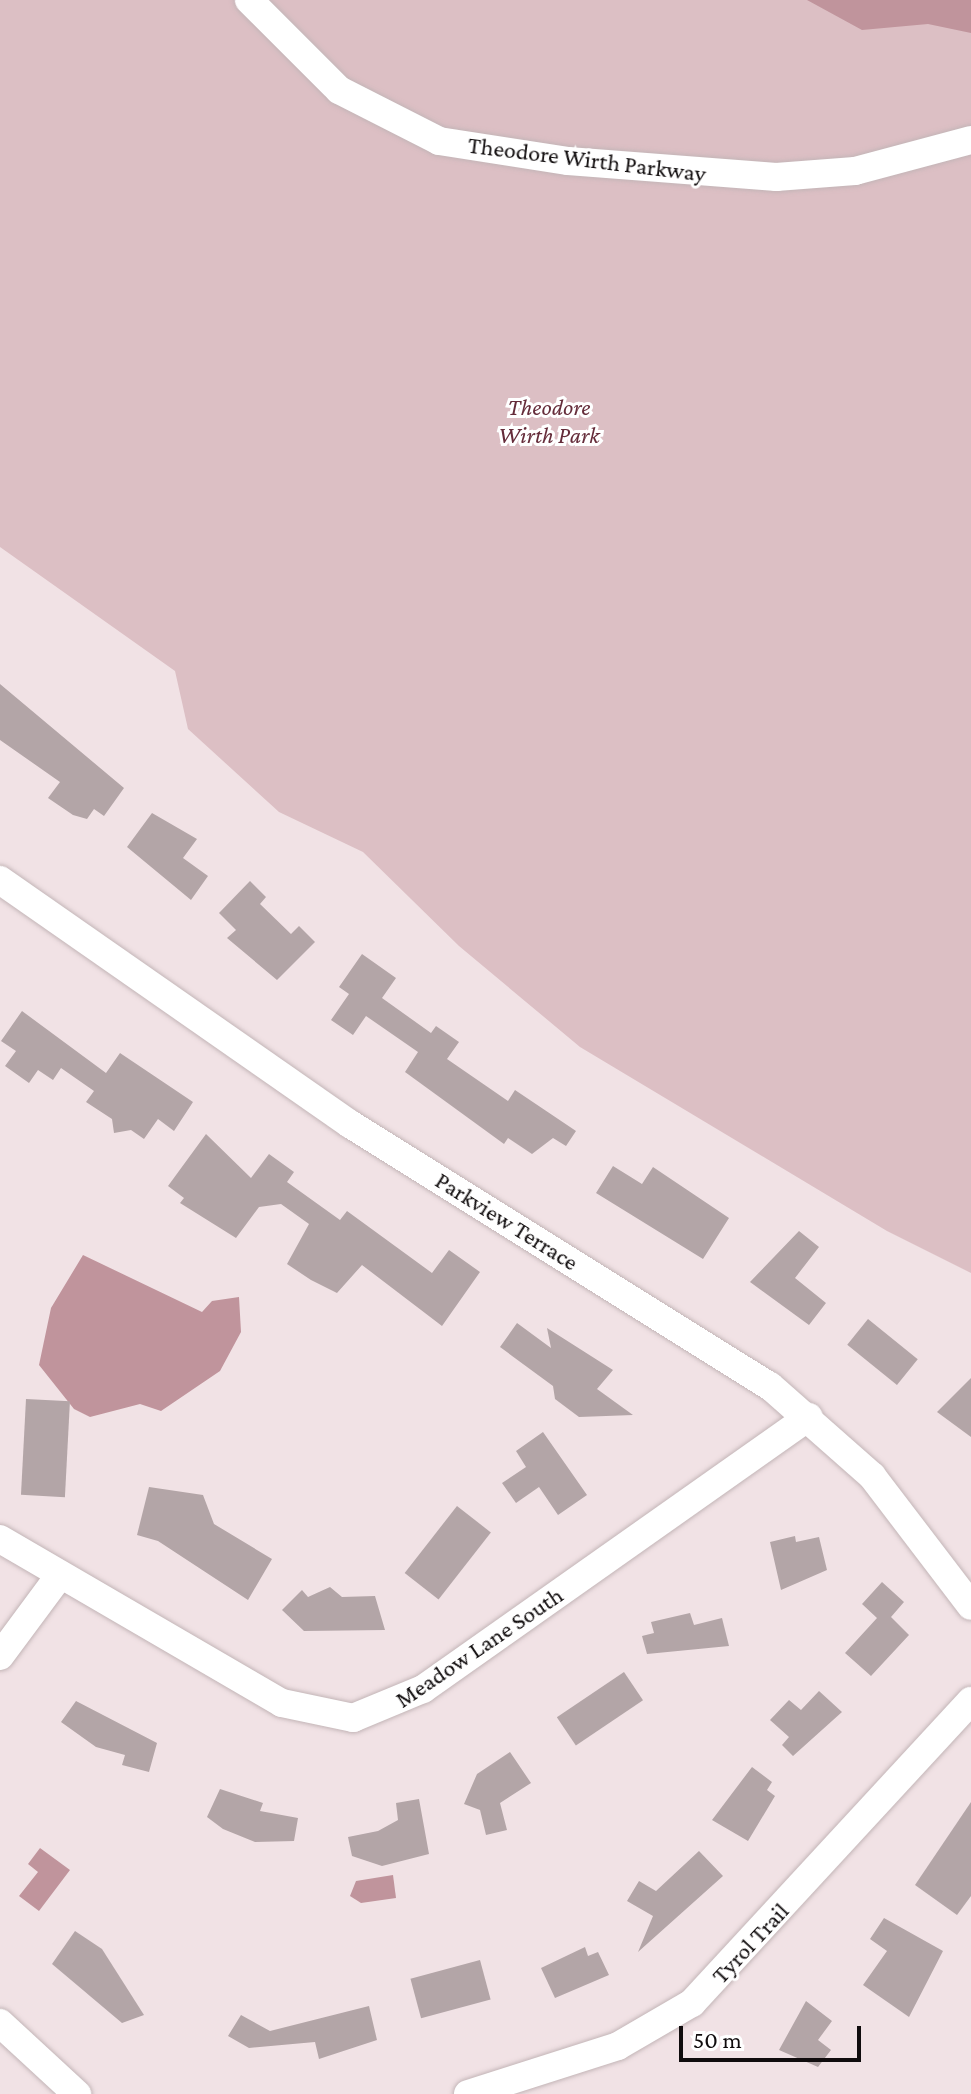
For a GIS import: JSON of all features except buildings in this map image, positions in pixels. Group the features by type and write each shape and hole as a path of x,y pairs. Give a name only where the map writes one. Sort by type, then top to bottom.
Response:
{"street":[{"name":"Theodore Wirth Parkway","path":"249,0 339,90 439,141 568,161 776,177 855,171 971,140"},
{"name":"Parkview Terrace","path":"0,880 350,1124 719,1351 809,1417 872,1476 971,1606"},
{"name":"Meadow Lane South","path":"0,1539 282,1703 323,1716 376,1713 423,1689 809,1417"},
{"path":"0,1656 60,1575"},
{"name":"Tyrol Trail","path":"468,2094 618,2046 692,2003 971,1701"},
{"path":"0,2023 77,2094"}],"green space":[{"name":"Theodore Wirth Park","path":"0,0 971,0 971,1273 887,1231 580,1047 459,946 363,852 279,812 188,729 175,671 0,547"}],"shaded area":[{"path":"807,0 971,0 971,33 928,24 862,30"},
{"path":"83,1255 202,1312 212,1301 239,1297 241,1332 220,1371 161,1411 140,1404 90,1417 74,1409 39,1365 51,1308"},
{"path":"40,1848 70,1870 39,1911 19,1896 38,1872 28,1864"},
{"path":"393,1875 396,1898 361,1903 350,1896 356,1881"}]}
